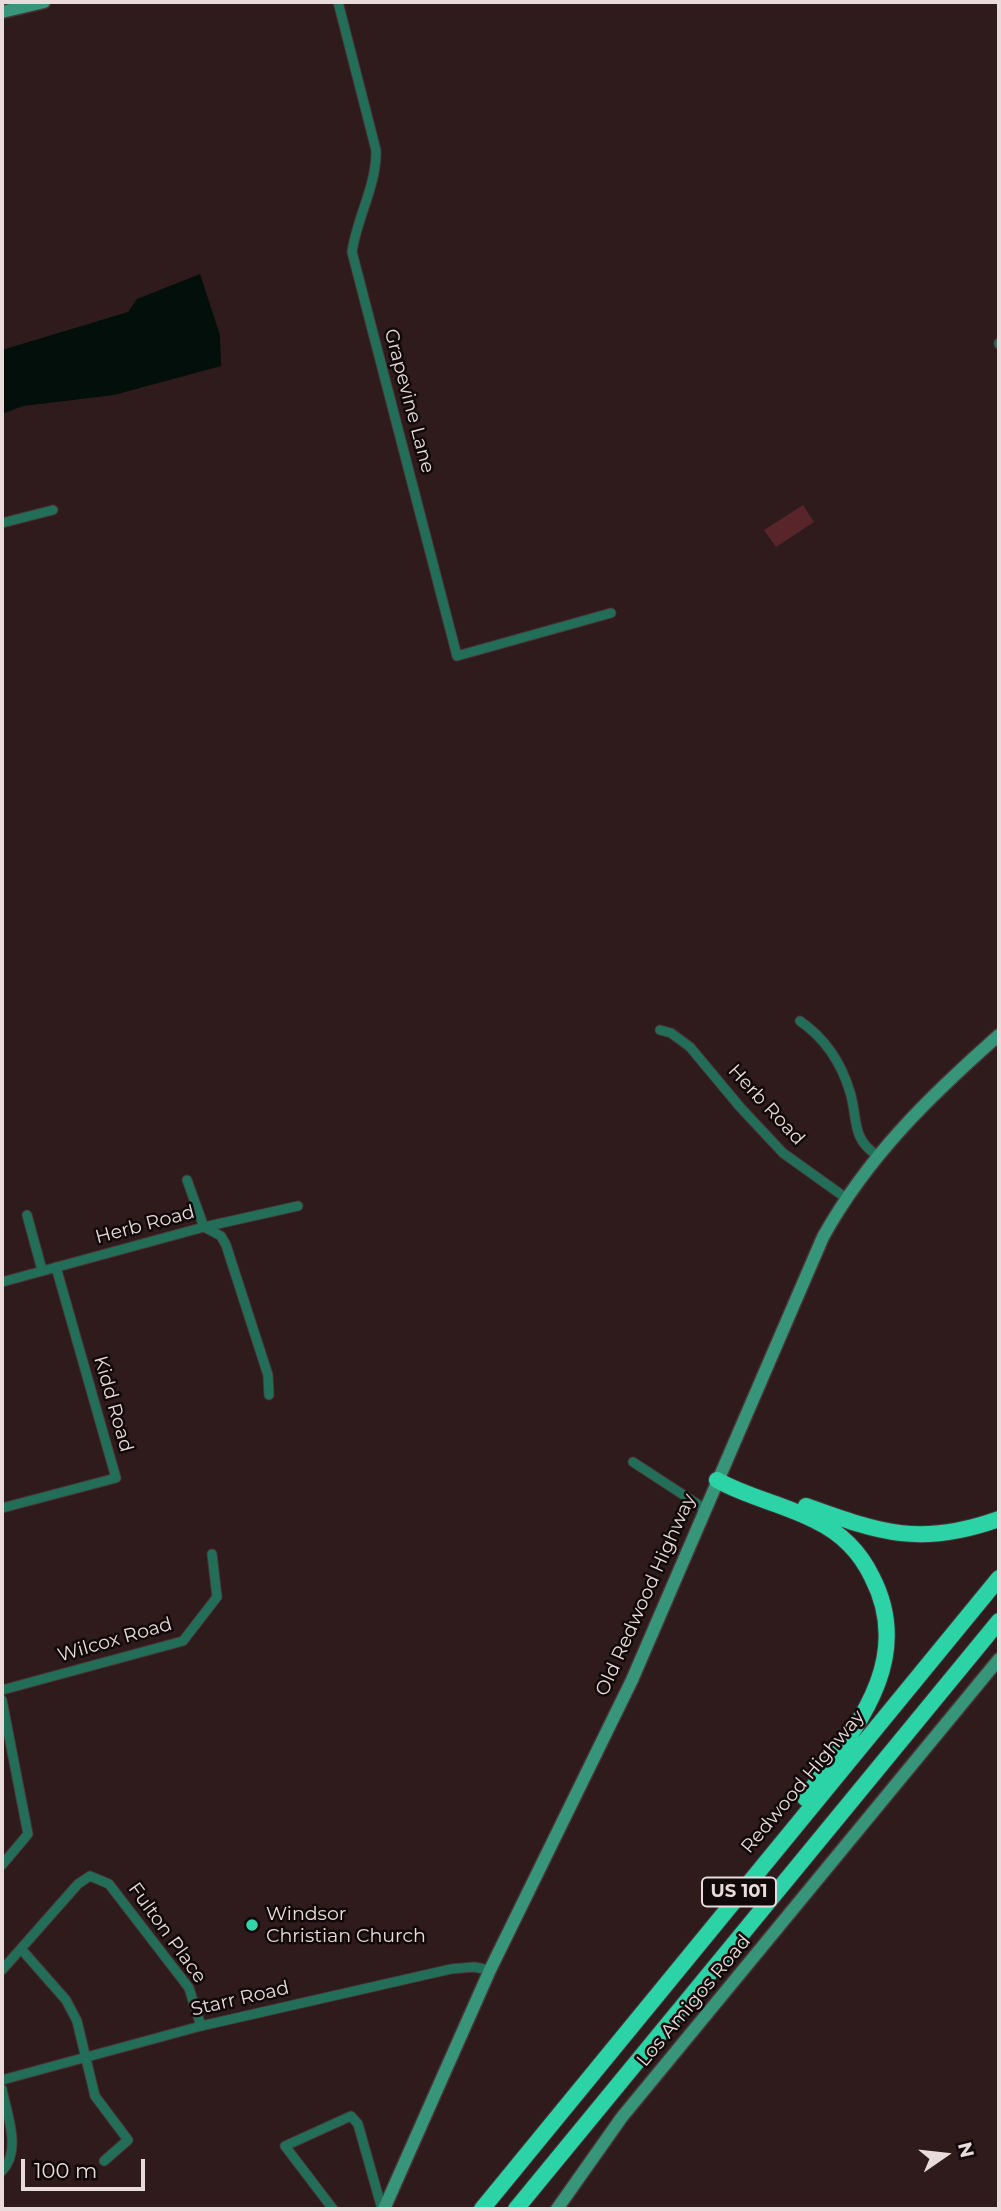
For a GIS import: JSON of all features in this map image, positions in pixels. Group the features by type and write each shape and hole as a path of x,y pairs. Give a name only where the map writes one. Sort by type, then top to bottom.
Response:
{"highway":[{"path":"717,1480 743,1484 891,1534 935,1535 999,1519"},
{"path":"717,1480 738,1492 816,1520 841,1536 868,1568 883,1602 888,1623 886,1660 866,1707 846,1740 728,1906"},
{"name":"Redwood Highway","path":"482,2209 999,1578"},
{"name":"US 101","path":"516,2209 999,1620"}],"main road":[{"path":"2,12 44,2"},
{"name":"Old Redwood Highway","path":"383,2209 489,1969 632,1680 807,1268 846,1198 877,1155 935,1093 999,1035"},
{"name":"Los Amigos Road","path":"557,2209 622,2117 999,1659"}],"street":[{"name":"Grapevine Lane","path":"338,2 376,150 376,169 356,224 352,252 457,656 611,613"},
{"path":"2,523 53,510"},
{"path":"800,1021 817,1033 830,1049 850,1093 858,1136 863,1147 877,1155"},
{"name":"Herb Road","path":"660,1030 671,1033 698,1057 783,1153 846,1198"},
{"path":"187,1180 204,1227 221,1236 226,1245 268,1375 269,1395"},
{"name":"Herb Road","path":"2,1282 155,1243 204,1227 298,1206"},
{"path":"27,1215 43,1270"},
{"name":"Kidd Road","path":"2,1508 116,1478 56,1267"},
{"path":"633,1462 705,1509"},
{"name":"Wilcox Road","path":"2,1690 183,1641 217,1597 212,1553"},
{"path":"2,1700 28,1834 2,1865"},
{"name":"Fulton Place","path":"2,1970 78,1884 90,1876 109,1884 189,1988 201,2026"},
{"path":"22,1950 66,2000 77,2021 95,2096 128,2140 104,2161"},
{"name":"Starr Road","path":"2,2080 201,2026 451,1969 474,1966 489,1969"},
{"path":"2,2089 9,2146 9,2163 2,2171"},
{"path":"333,2209 285,2147 351,2116 358,2124 383,2209"}],"shaded area":[{"path":"200,274 220,335 221,366 114,395 23,406 2,414 2,350 128,312 137,299"},
{"path":"803,505 814,522 776,547 764,530"}],"place":[{"name":"Windsor Christian Church","path":"252,1925"}]}
